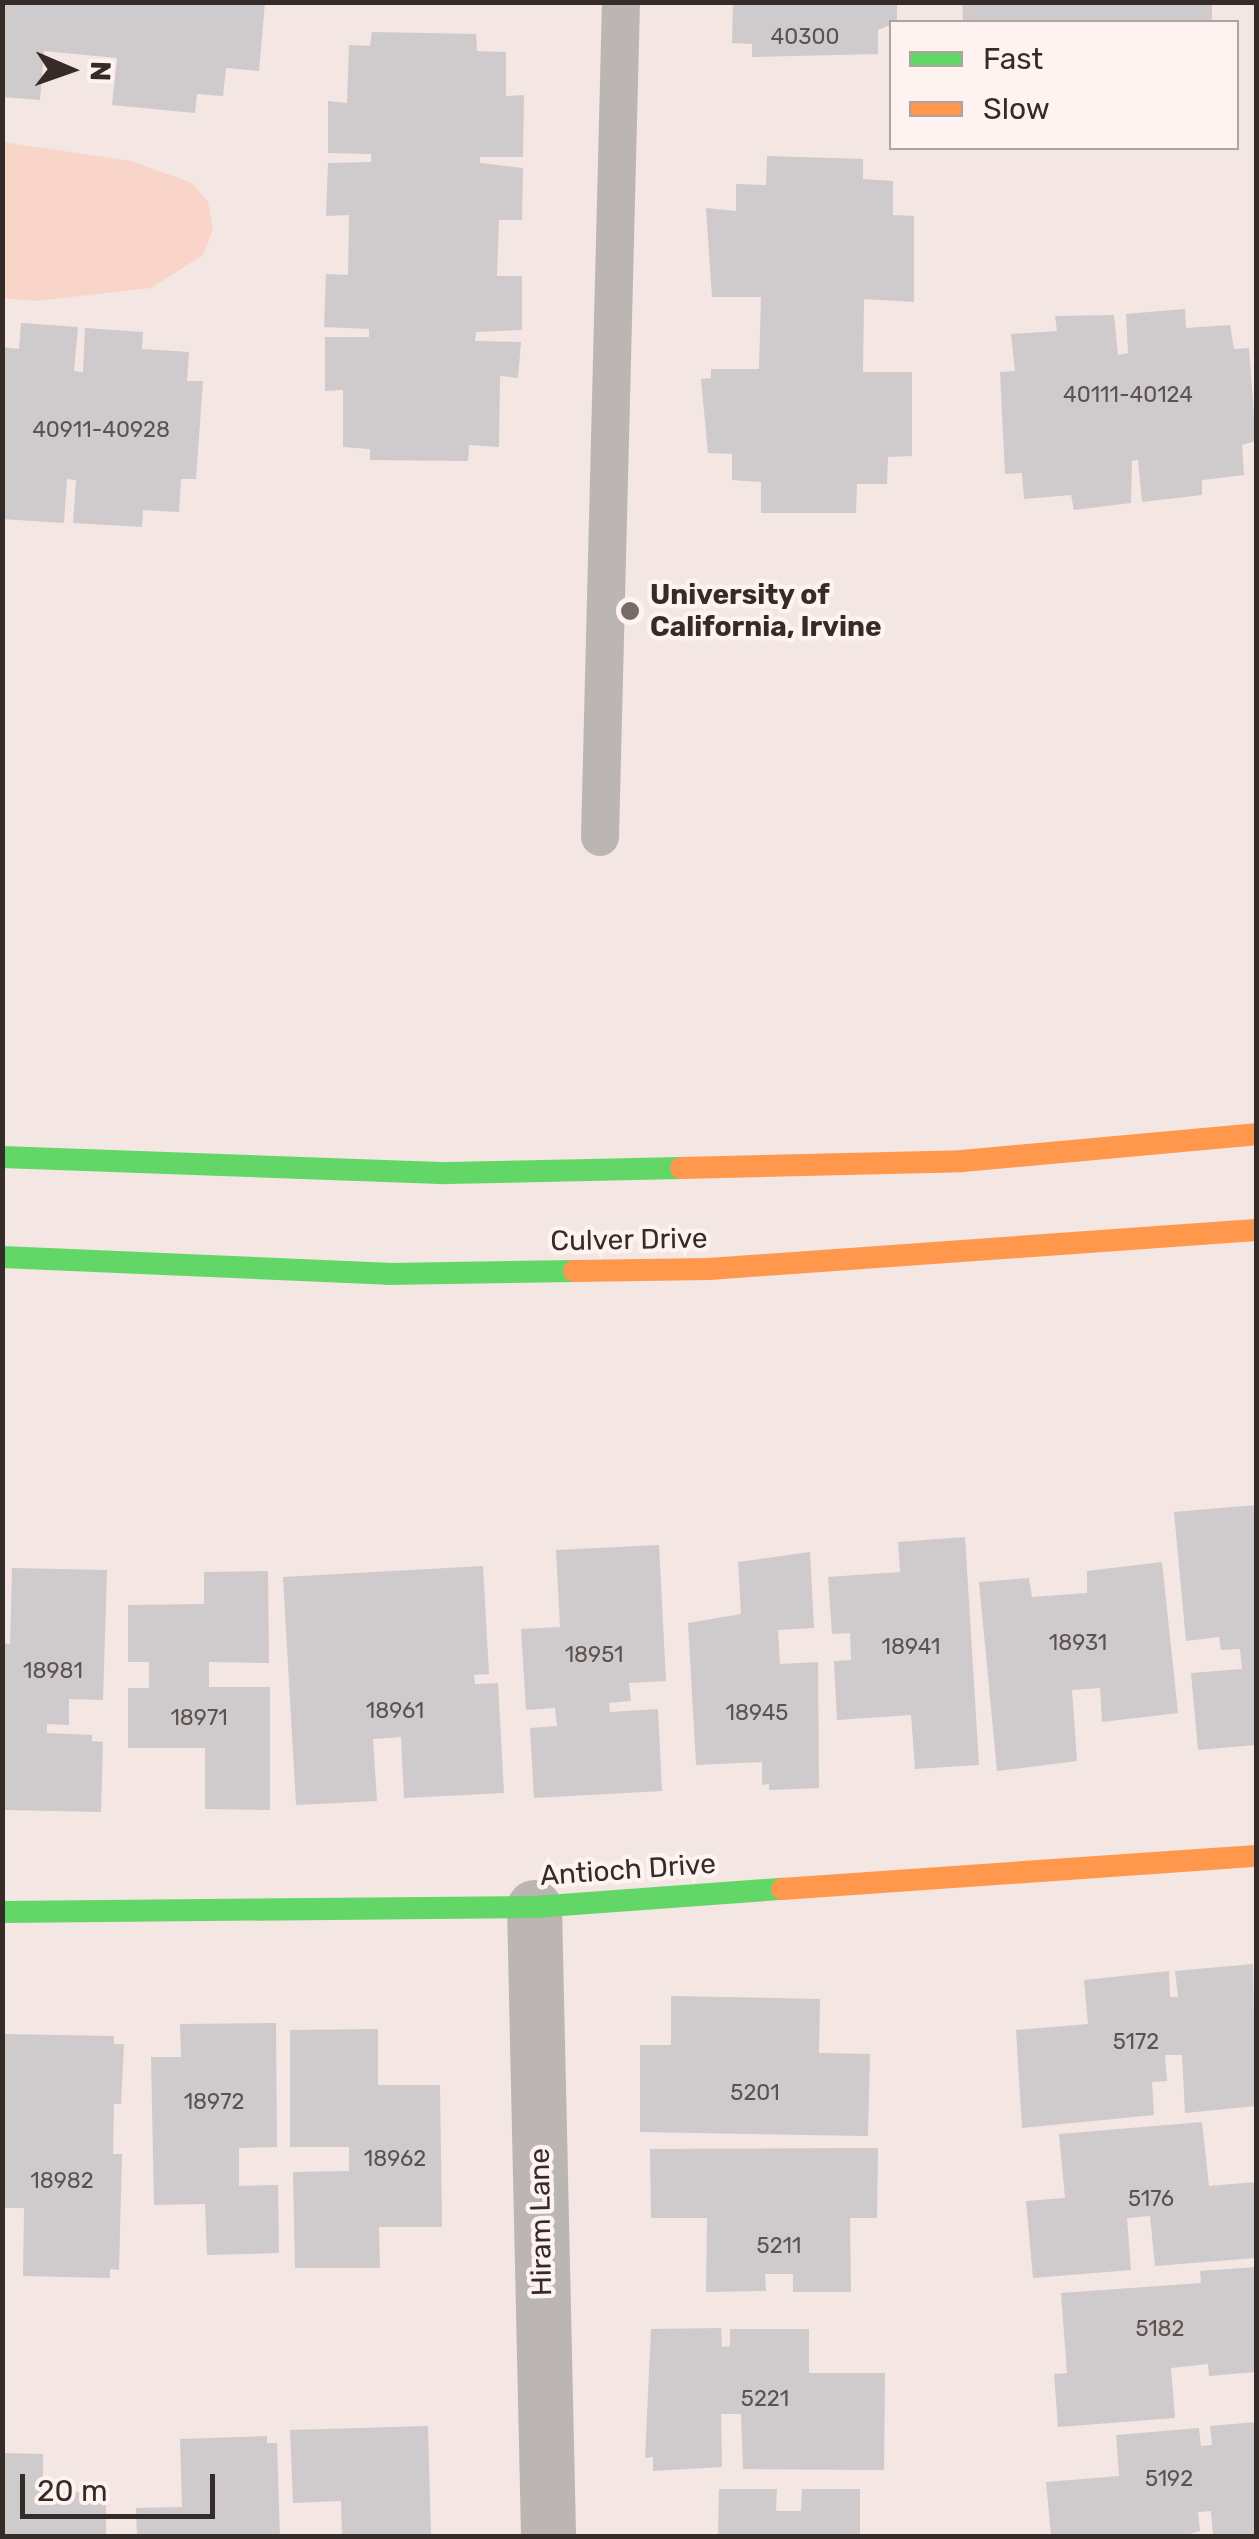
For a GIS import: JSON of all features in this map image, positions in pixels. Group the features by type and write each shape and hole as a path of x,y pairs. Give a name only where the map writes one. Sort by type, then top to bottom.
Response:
{"main road":[{"path":"2,1157 448,1173 962,1160 1256,1134"},
{"name":"Culver Drive","path":"2,1258 388,1274 690,1270 1256,1230"},
{"name":"Antioch Drive","path":"2,1912 534,1907 1256,1856"}],"street":[{"name":"Hiram Lane","path":"534,1907 548,2536"}],"lane":[{"path":"600,838 621,2"}],"shaded area":[{"path":"2,142 131,161 192,183 208,202 213,229 203,255 151,288 35,301 3,298"}],"building":[{"path":"2,2 265,2 259,71 226,68 223,96 197,94 195,113 112,105 117,58 44,51 40,100 2,97"},
{"path":"733,2 897,2 897,20 889,20 889,25 878,30 878,54 752,57 752,44 732,43"},
{"path":"962,2 1212,2 1212,20 963,20"},
{"path":"372,32 476,34 477,51 506,52 506,96 524,95 523,157 480,157 480,163 523,168 522,220 499,220 497,276 522,276 522,330 476,332 475,341 521,342 518,378 500,376 499,447 469,445 468,461 370,460 370,449 343,447 343,390 325,391 325,337 369,337 369,329 324,327 326,274 348,275 349,215 326,216 328,163 371,162 371,154 328,153 328,101 347,103 349,45 370,46"},
{"path":"767,156 863,159 863,179 893,181 893,215 914,216 914,302 864,299 863,372 912,372 912,456 888,457 887,484 857,484 856,513 761,513 761,482 732,480 732,454 708,453 701,379 711,378 711,369 759,369 761,297 712,297 706,208 736,211 736,184 766,185"},
{"path":"1185,309 1186,328 1230,325 1234,349 1249,348 1256,441 1242,445 1244,475 1202,480 1202,495 1142,502 1138,460 1132,461 1131,503 1074,510 1071,495 1024,499 1022,473 1005,474 1000,372 1015,371 1011,334 1057,331 1055,316 1114,315 1118,355 1128,353 1126,314"},
{"path":"21,323 78,327 74,371 83,372 85,328 143,332 142,349 189,352 187,381 203,381 196,479 181,479 179,512 143,510 142,527 73,523 76,480 67,479 64,523 2,519 2,347 19,349"},
{"path":"1256,1505 1256,1745 1198,1750 1191,1673 1242,1669 1240,1649 1221,1650 1219,1637 1186,1641 1174,1512"},
{"path":"965,1537 979,1765 915,1769 911,1715 837,1720 834,1661 851,1660 850,1633 832,1634 828,1577 900,1572 898,1542"},
{"path":"659,1545 666,1681 629,1683 631,1701 609,1703 610,1712 658,1709 662,1791 534,1798 530,1728 557,1726 555,1708 526,1710 521,1629 560,1627 556,1550"},
{"path":"810,1552 814,1628 778,1630 780,1664 818,1662 819,1788 769,1790 769,1784 762,1785 762,1762 696,1765 688,1623 741,1614 738,1562"},
{"path":"1162,1562 1178,1713 1102,1722 1100,1688 1072,1690 1077,1761 997,1771 979,1582 1029,1578 1032,1597 1087,1593 1087,1571"},
{"path":"483,1566 489,1674 474,1675 475,1684 498,1683 504,1793 404,1798 401,1737 373,1739 377,1801 296,1805 283,1577"},
{"path":"12,1568 107,1570 103,1700 69,1699 69,1725 47,1724 47,1733 92,1735 92,1741 103,1742 101,1812 5,1810 2,1802 2,1643 10,1644"},
{"path":"268,1571 269,1663 209,1662 209,1687 270,1687 270,1810 205,1809 205,1748 128,1748 128,1688 149,1688 149,1662 128,1662 128,1605 204,1604 204,1572"},
{"path":"1253,1964 1256,2106 1185,2113 1182,2055 1165,2055 1167,2081 1152,2082 1154,2115 1022,2128 1016,2030 1088,2024 1084,1980 1169,1971 1170,1997 1178,1997 1175,1971"},
{"path":"671,1996 820,1999 819,2053 870,2054 868,2136 640,2132 640,2045 671,2045"},
{"path":"276,2023 277,2147 239,2148 239,2186 278,2185 279,2253 207,2255 205,2204 154,2205 151,2057 181,2057 180,2024"},
{"path":"378,2029 378,2085 440,2085 442,2227 379,2227 380,2268 295,2268 293,2172 349,2171 349,2147 290,2147 290,2030"},
{"path":"2,2034 114,2036 114,2044 124,2044 121,2104 114,2104 113,2154 122,2154 119,2270 110,2269 110,2278 23,2276 24,2208 2,2208"},
{"path":"1202,2122 1209,2186 1256,2182 1256,2258 1155,2266 1150,2216 1127,2218 1131,2270 1033,2278 1026,2201 1065,2198 1059,2134"},
{"path":"878,2148 877,2218 850,2218 851,2292 793,2292 793,2274 765,2274 766,2291 706,2292 707,2218 651,2218 650,2149"},
{"path":"1256,2267 1256,2372 1209,2376 1208,2364 1171,2368 1175,2418 1058,2427 1054,2374 1067,2373 1061,2293 1201,2283 1200,2271"},
{"path":"721,2328 722,2347 730,2346 730,2329 809,2329 809,2373 885,2373 884,2470 743,2469 741,2414 721,2414 722,2467 653,2471 653,2457 645,2458 651,2329"},
{"path":"1256,2422 1256,2536 1213,2536 1211,2511 1198,2512 1200,2531 1184,2536 1051,2536 1046,2482 1119,2476 1116,2435 1199,2428 1201,2446 1212,2445 1210,2426"},
{"path":"428,2426 431,2536 342,2536 341,2501 293,2503 290,2430"},
{"path":"267,2436 267,2443 277,2443 280,2536 137,2536 136,2508 182,2507 180,2439"},
{"path":"2,2453 43,2454 43,2492 99,2492 99,2502 106,2502 106,2536 2,2536"},
{"path":"719,2489 777,2489 776,2511 801,2511 802,2489 860,2489 860,2536 718,2536"}],"traffic: fast":[{"path":"2,1157 447,1173 681,1168"},
{"path":"2,1257 388,1274 574,1271"},
{"path":"2,1912 534,1907 782,1889"}],"traffic: slow":[{"path":"681,1168 962,1161 1256,1134"},
{"path":"574,1271 709,1269 1256,1230"},
{"path":"782,1889 1256,1856"}],"place":[{"name":"University of California, Irvine","path":"630,611"}]}
